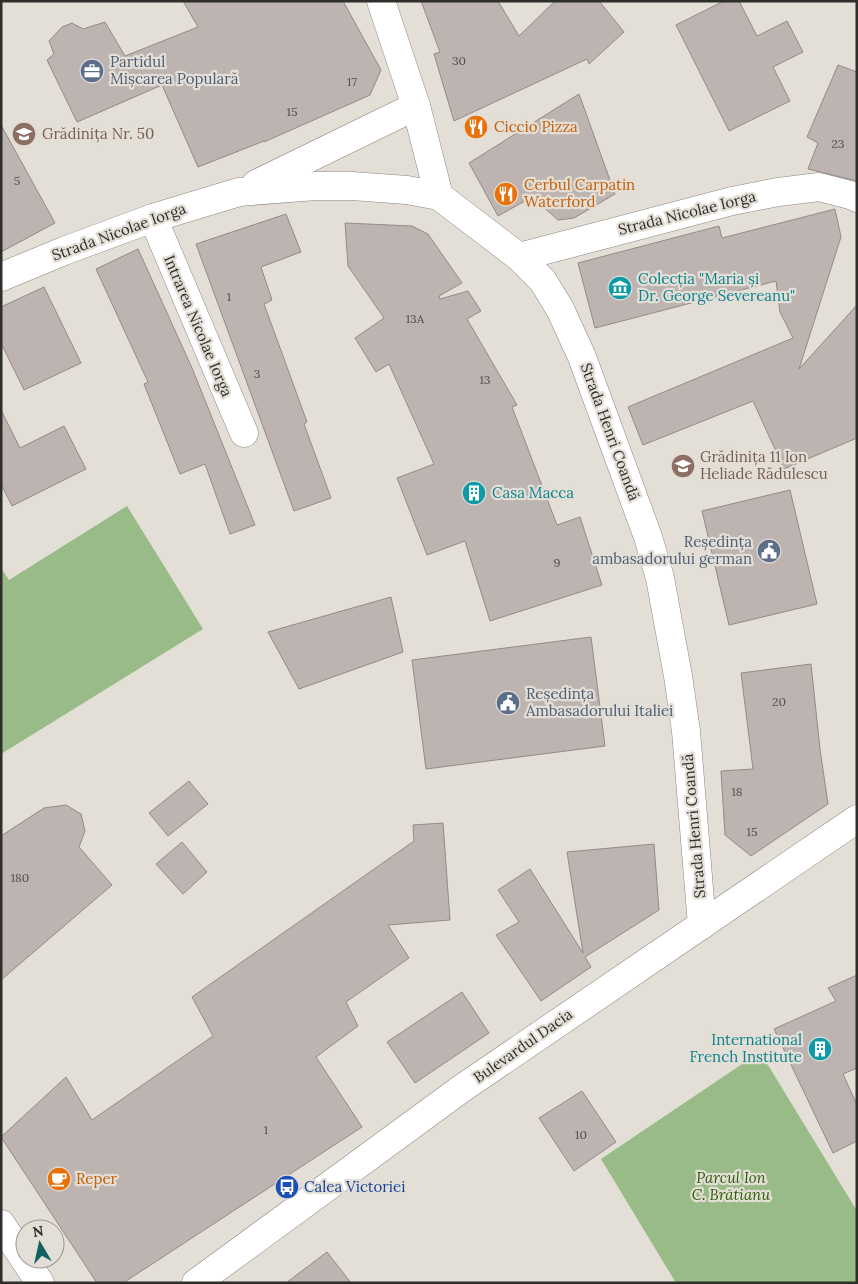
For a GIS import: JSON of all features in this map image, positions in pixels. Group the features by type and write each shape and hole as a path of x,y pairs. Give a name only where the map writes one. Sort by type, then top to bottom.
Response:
{"street":[{"path":"381,1 416,106 439,196"},
{"name":"Strada Nicolae Iorga","path":"1,277 153,218 239,192 416,106"},
{"name":"Strada Nicolae Iorga","path":"239,192 316,186 352,186 398,189 439,196"},
{"name":"Strada Nicolae Iorga","path":"519,257 732,201 778,192 819,187 850,194 857,198"},
{"name":"Strada Henri Coandă","path":"439,196 519,257 543,281 570,329 629,482 660,578 678,676 686,731 702,924"},
{"name":"Intrarea Nicolae Iorga","path":"153,218 244,433"},
{"name":"Bulevardul Dacia","path":"196,1283 460,1089 857,819"},
{"path":"1,1224 40,1283"}],"green space":[{"path":"127,506 203,629 1,754 1,568 9,580"},
{"name":"Parcul Ion C. Brătianu","path":"760,1052 857,1211 857,1283 676,1283 601,1159"}],"building":[{"path":"183,1 343,1 381,70 370,95 264,142 198,167 162,85 77,122 47,60 54,54 49,41 62,27 72,23 83,29 105,22 125,56 198,27"},
{"path":"421,1 498,1 519,36 555,1 599,1 624,32 589,64 587,59 454,121 434,54 440,52"},
{"path":"724,1 739,1 757,36 787,21 803,52 773,67 790,101 729,131 676,25"},
{"path":"838,65 857,72 857,181 808,169 818,143 807,137"},
{"path":"579,94 615,194 574,218 558,220 532,197 498,216 469,163"},
{"path":"1,125 55,223 1,252"},
{"path":"835,209 841,237 799,369 857,305 857,438 784,469 753,401 643,445 628,407 793,338 780,312 776,281 595,328 578,263 719,226 722,238"},
{"path":"286,214 301,252 261,267 272,300 264,304 307,422 304,424 331,498 294,511 196,244"},
{"path":"345,223 412,226 428,234 462,283 439,296 440,299 468,291 481,311 467,319 517,405 512,407 557,525 580,517 602,585 490,621 465,541 427,555 397,478 434,464 389,364 376,372 355,338 384,318 348,266"},
{"path":"138,249 192,368 255,525 230,534 205,464 180,474 144,384 148,382 96,269"},
{"path":"44,287 81,363 24,390 1,343 1,307"},
{"path":"1,410 20,448 64,426 86,469 12,506 1,484"},
{"path":"790,490 817,604 729,625 702,511"},
{"path":"391,597 403,652 299,689 268,632"},
{"name":"Reședința Ambasadorului Italiei","path":"591,637 605,746 426,769 412,660"},
{"path":"811,664 828,804 751,856 725,835 721,771 753,769 741,673"},
{"path":"189,781 208,804 168,836 149,813"},
{"path":"66,805 81,814 85,831 79,847 112,885 1,980 1,836 44,808"},
{"path":"443,823 450,920 388,925 409,958 346,1002 358,1026 316,1057 362,1127 123,1283 97,1283 65,1234 65,1219 55,1219 1,1137 66,1077 92,1120 213,1036 192,997 414,841 413,825"},
{"path":"182,842 207,872 183,894 156,864"},
{"path":"654,844 659,910 585,957 591,967 541,1001 496,935 519,922 498,890 530,869 583,953 567,852"},
{"name":"International French Institute","path":"857,975 857,1068 843,1074 857,1105 857,1141 833,1153 774,1029 836,1001 828,988"},
{"path":"462,992 489,1033 415,1083 387,1042"},
{"path":"582,1091 616,1142 574,1171 539,1118"},
{"path":"327,1252 351,1283 286,1283"}],"place":[{"name":"Partidul Mișcarea Populară","path":"92,71"},
{"name":"Ciccio Pizza","path":"476,127"},
{"name":"Grădinița Nr. 50","path":"24,134"},
{"name":"Cerbul Carpatin Waterford","path":"506,194"},
{"name":"Colecția \"Maria și Dr. George Severeanu\"","path":"620,288"},
{"name":"Grădinița 11 Ion Heliade Rădulescu","path":"683,466"},
{"name":"Casa Macca","path":"474,493"},
{"name":"Reședința ambasadorului german","path":"769,551"},
{"name":"Reședința Ambasadorului Italiei","path":"508,703"},
{"name":"International French Institute","path":"820,1049"},
{"name":"Reper","path":"59,1179"},
{"name":"Calea Victoriei","path":"287,1187"}]}
